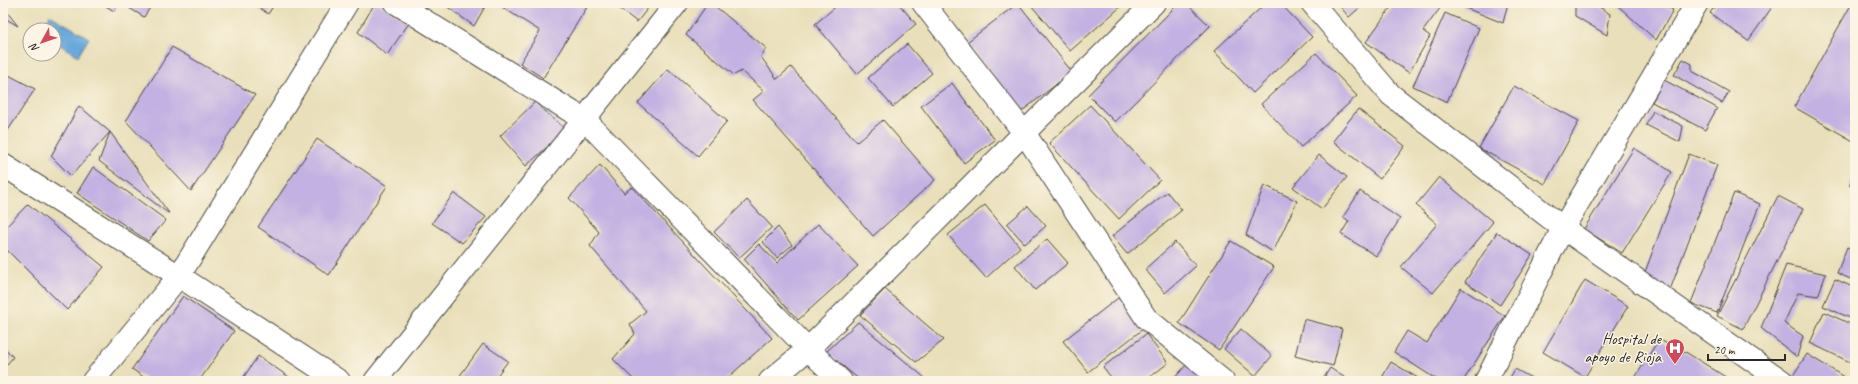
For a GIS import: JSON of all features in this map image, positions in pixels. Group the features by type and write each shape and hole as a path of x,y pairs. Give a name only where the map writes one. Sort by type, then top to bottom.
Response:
{"street":[{"path":"93,381 178,276 347,3"},
{"path":"396,3 585,120 841,381"},
{"path":"375,381 677,3"},
{"path":"924,3 1025,134 1146,318 1224,381"},
{"path":"770,381 808,349 1025,134 1154,3"},
{"path":"1312,3 1391,95 1563,228 1782,381"},
{"path":"1486,381 1563,228 1697,3"},
{"path":"3,165 178,276 339,381"}],"water":[{"path":"50,15 62,22 46,22"},
{"path":"62,22 89,38 78,56 62,46"}],"building":[{"path":"101,3 118,3 114,11"},
{"path":"121,3 153,3 144,17"},
{"path":"253,3 275,3 268,14"},
{"path":"375,3 378,3 409,23 387,55 358,32"},
{"path":"442,3 487,3 474,26"},
{"path":"504,3 580,3 587,7 543,78 520,63 540,31 502,7"},
{"path":"612,3 652,3 637,22"},
{"path":"708,3 711,3 766,48 761,57 777,79 791,67 857,142 883,120 935,180 873,236 753,100 764,91 742,71 734,75 686,35"},
{"path":"840,3 898,3 916,24 857,74 815,24"},
{"path":"1018,3 1072,72 1021,112 967,42"},
{"path":"1125,3 1070,51 1030,4"},
{"path":"1179,3 1186,3 1210,26 1115,122 1088,95"},
{"path":"1266,3 1280,3 1312,37 1253,93 1214,51"},
{"path":"1337,3 1365,3 1349,17"},
{"path":"1394,3 1444,3 1423,31 1430,36 1409,73 1366,42"},
{"path":"1464,3 1508,3 1503,23 1463,7"},
{"path":"1575,3 1593,3 1610,14 1607,35 1575,16"},
{"path":"1618,3 1660,3 1673,10 1656,40 1617,5"},
{"path":"1717,3 1775,3 1748,41 1710,13"},
{"path":"1852,3 1855,3 1855,142 1794,107"},
{"path":"3,7 18,26 3,17"},
{"path":"1445,13 1479,28 1447,102 1413,86"},
{"path":"907,44 932,73 893,107 868,78"},
{"path":"172,47 255,95 191,191 126,121"},
{"path":"1316,53 1357,96 1301,147 1261,104"},
{"path":"1683,59 1692,64 1692,71 1729,92 1722,103 1674,75"},
{"path":"668,69 727,121 698,156 638,103"},
{"path":"3,72 35,89 5,135 3,134"},
{"path":"1664,80 1717,108 1705,130 1652,102"},
{"path":"952,83 995,140 964,163 921,106"},
{"path":"1514,86 1579,121 1545,184 1479,148"},
{"path":"535,102 566,130 526,166 500,136"},
{"path":"1090,105 1160,180 1119,219 1049,143"},
{"path":"79,106 110,132 71,176 51,156"},
{"path":"1358,109 1405,146 1380,179 1333,141"},
{"path":"1653,111 1683,126 1680,142 1646,125"},
{"path":"110,132 169,213 99,161"},
{"path":"317,139 387,186 329,275 258,227"},
{"path":"1634,148 1672,172 1622,253 1584,229"},
{"path":"1689,154 1717,165 1670,290 1642,280"},
{"path":"1319,155 1347,177 1322,209 1293,187"},
{"path":"600,165 624,193 632,187 772,338 724,381 635,381 613,359 635,334 630,324 646,311 590,246 599,232 569,198"},
{"path":"93,167 166,220 148,241 77,193"},
{"path":"1855,174 1855,188 1849,185"},
{"path":"1439,177 1493,222 1433,293 1401,267 1437,224 1416,205"},
{"path":"1264,185 1297,201 1273,252 1246,235"},
{"path":"1360,191 1400,219 1376,256 1341,234 1349,221 1343,217"},
{"path":"1167,192 1182,210 1127,254 1112,236"},
{"path":"454,193 486,217 462,243 432,223"},
{"path":"1734,193 1760,204 1717,313 1691,303"},
{"path":"1778,196 1803,209 1743,329 1717,316"},
{"path":"747,200 772,227 739,258 714,232"},
{"path":"28,204 104,267 67,310 3,246 3,230"},
{"path":"985,205 1020,247 986,278 948,235"},
{"path":"1028,206 1046,226 1025,244 1007,224"},
{"path":"818,224 858,266 798,320 744,259 759,244 777,263"},
{"path":"778,227 792,245 777,258 763,242"},
{"path":"1497,232 1532,255 1500,305 1465,282"},
{"path":"1047,239 1068,263 1035,290 1015,266"},
{"path":"1231,241 1274,267 1219,350 1179,323"},
{"path":"1175,242 1196,266 1165,293 1145,269"},
{"path":"1847,247 1855,251 1855,281 1837,273"},
{"path":"1786,265 1826,274 1818,296 1798,293 1784,323 1803,336 1797,357 1761,328"},
{"path":"1835,279 1855,288 1855,320 1823,306"},
{"path":"1585,280 1628,306 1585,377 1543,352"},
{"path":"1461,288 1505,316 1463,381 1439,381 1394,352 1407,331 1427,343"},
{"path":"885,289 944,340 916,362 860,315"},
{"path":"183,296 234,331 199,381 149,381 132,369"},
{"path":"1118,298 1143,329 1088,372 1063,341"},
{"path":"1824,312 1855,326 1855,352 1850,362 1810,343"},
{"path":"1304,319 1342,329 1333,366 1295,356"},
{"path":"858,322 925,378 921,381 861,381 826,352"},
{"path":"1241,329 1272,356 1255,376 1224,349"},
{"path":"1146,334 1168,363 1145,381 1114,381 1103,367"},
{"name":"Hospital de apoyo de Rioja","path":"1659,339 1682,353 1684,351 1732,381 1633,381"},
{"path":"483,344 508,361 493,381 456,381"},
{"path":"3,346 13,357 3,369"},
{"path":"1807,354 1847,379 1845,381 1798,381 1792,377"},
{"path":"258,356 295,381 241,381"},
{"path":"1391,362 1423,381 1380,381"},
{"path":"1187,364 1207,381 1172,381"},
{"path":"1330,368 1350,381 1322,381"},
{"path":"1515,369 1537,381 1508,381"}],"place":[{"name":"Hospital de apoyo de Rioja","path":"1675,365"}]}
